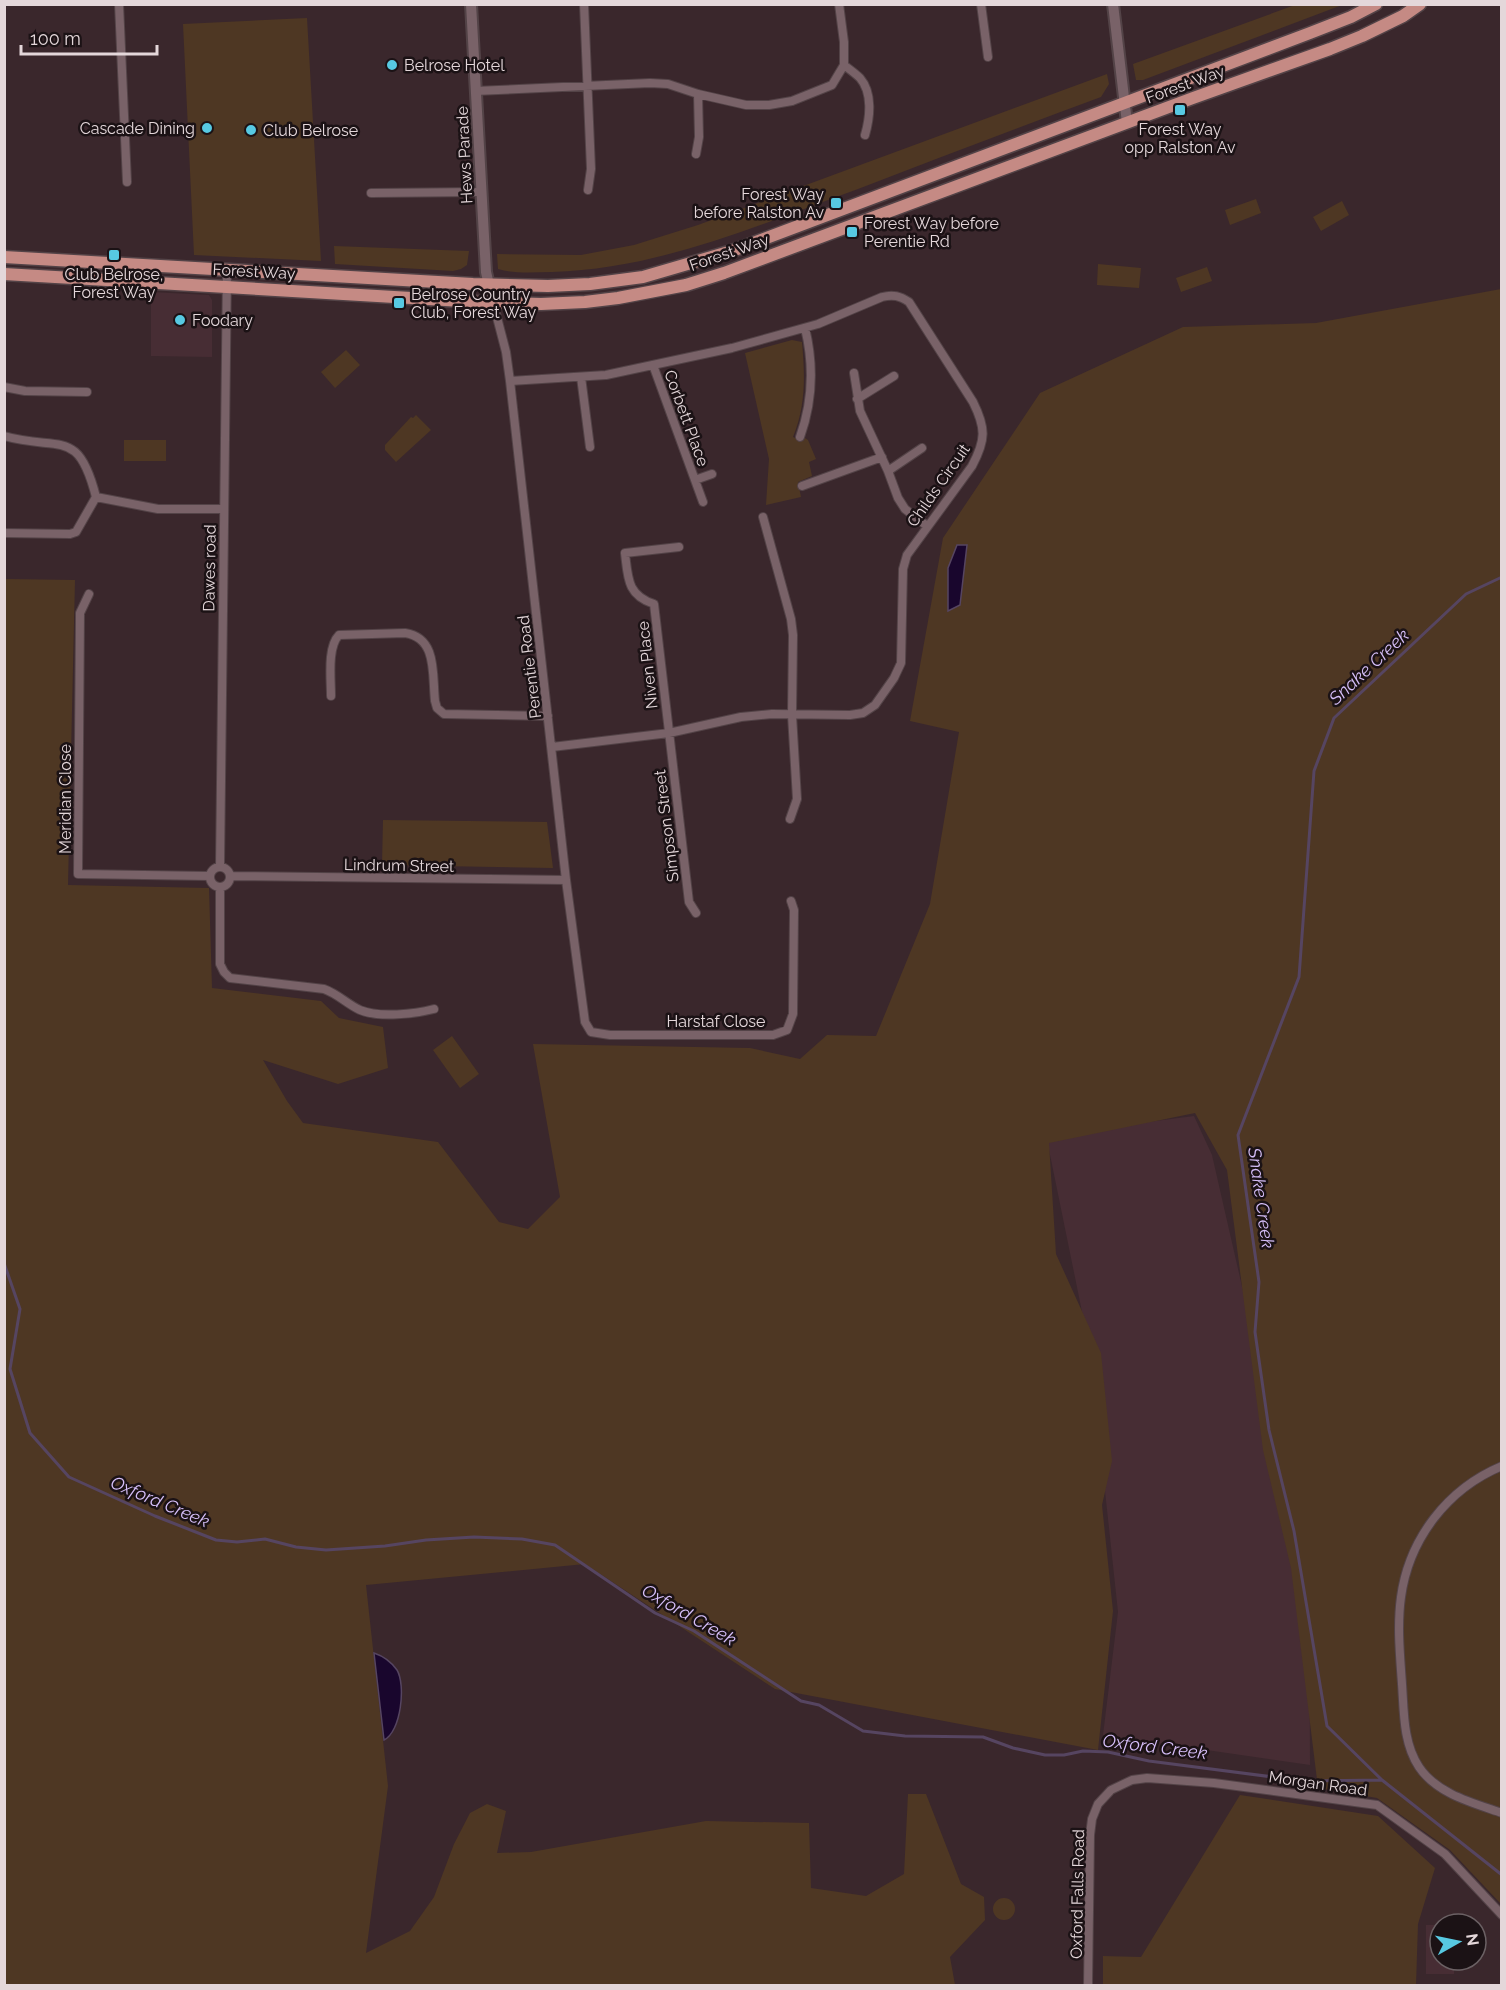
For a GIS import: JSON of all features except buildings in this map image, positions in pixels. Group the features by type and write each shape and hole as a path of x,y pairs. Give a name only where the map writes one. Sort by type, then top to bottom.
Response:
{"main road":[{"name":"Forest Way","path":"4,257 488,285 590,284 643,277 732,251 1351,17 1376,4"},
{"name":"Forest Way","path":"4,274 541,304 592,302 660,290 704,279 1362,36 1403,16 1420,4"}],"street":[{"path":"119,4 127,182"},
{"name":"Hews Parade","path":"471,4 481,192 488,285 493,302"},
{"path":"584,4 591,169 588,190"},
{"path":"475,91 650,83 668,84 698,94 746,105 770,105 792,101 832,86 844,65 844,42 839,4"},
{"path":"981,4 988,57"},
{"path":"1113,5 1127,123"},
{"path":"844,65 862,80 869,99 865,135"},
{"path":"696,154 699,137 698,94"},
{"path":"371,193 481,192"},
{"name":"Dawes road","path":"220,867 227,269"},
{"name":"Childs Circuit","path":"510,381 606,375 732,348 818,324 890,295 901,297 909,302 973,402 981,418 983,432 979,453 972,466 907,555 903,569 901,663 885,694 876,705 863,713 850,715 741,717 669,734 552,747"},
{"name":"Perentie Road","path":"493,302 506,352 510,381 566,880 585,1022 588,1029"},
{"path":"800,437 807,419 810,391 811,357 804,328"},
{"name":"Corbett Place","path":"653,365 703,502"},
{"path":"854,374 860,411 898,498 905,509 927,525"},
{"path":"857,399 894,376"},
{"path":"581,377 590,447"},
{"path":"4,387 25,392 87,392"},
{"path":"4,436 67,446 84,461 96,497 76,532 70,534 4,533"},
{"path":"888,471 922,448"},
{"path":"802,486 882,457"},
{"name":"Corbett Place","path":"695,480 712,474"},
{"path":"96,497 158,509 223,508"},
{"path":"763,517 791,619 793,635 792,715 797,799 790,819"},
{"name":"Niven Place","path":"669,734 654,604 642,600 629,585 625,553 679,547"},
{"name":"Meridian Close","path":"89,594 81,612 78,874 209,876"},
{"path":"331,696 332,649 334,640 339,635 405,633 415,635 424,641 429,649 435,700 437,708 444,714 548,716"},
{"name":"Simpson Street","path":"669,734 688,902 696,913"},
{"path":"220,867 228,870 231,876 226,886 220,888 213,885 209,876 214,868 220,867"},
{"name":"Lindrum Street","path":"231,876 566,880"},
{"path":"220,888 220,964 230,978 324,989 363,1011 376,1013 417,1014 434,1009"},
{"name":"Harstaf Close","path":"588,1029 596,1034 633,1036 773,1035 787,1030 793,1014 794,910 790,901"},
{"path":"1502,1466 1474,1481 1448,1502 1421,1538 1409,1562 1400,1617 1405,1727 1412,1753 1420,1768 1439,1786 1502,1814"},
{"name":"Morgan Road","path":"1098,1804 1111,1790 1123,1782 1147,1778 1218,1784 1377,1805 1445,1854 1502,1915"},
{"name":"Oxford Falls Road","path":"1089,1986 1090,1835 1092,1819 1098,1804"}],"shaded area":[{"path":"1295,5 1342,5 1143,80 1136,80 1133,64"},
{"name":"Club Belrose","path":"307,18 321,261 194,255 183,24"},
{"path":"1107,74 1109,84 1101,97 708,243 631,263 592,269 511,272 498,269 497,254 581,255 634,245 698,225"},
{"path":"1256,199 1261,213 1230,225 1225,210"},
{"path":"1342,201 1349,215 1321,231 1313,217"},
{"path":"334,246 469,251 467,265 453,271 335,264"},
{"path":"1098,264 1141,268 1139,288 1097,285"},
{"path":"1207,267 1212,281 1181,292 1176,278"},
{"path":"1501,289 1501,1904 1450,1850 1377,1798 1318,1788 1291,1568 1263,1450 1227,1170 1195,1113 1049,1143 1056,1254 1101,1353 1112,1461 1102,1505 1113,1611 1098,1750 775,1689 585,1564 366,1585 388,1786 366,1953 410,1931 434,1897 454,1844 470,1813 487,1804 506,1811 497,1853 531,1852 706,1821 809,1823 811,1888 866,1896 904,1874 908,1794 926,1794 961,1884 984,1897 985,1920 950,1957 955,1985 5,1986 5,579 75,580 68,885 209,888 212,988 321,1001 339,1018 383,1027 388,1068 338,1084 263,1060 303,1123 438,1142 499,1222 528,1229 560,1197 533,1044 750,1048 800,1059 827,1035 876,1036 930,904 959,732 910,721 943,538 1040,393 1183,327 1316,323"},
{"path":"151,292 209,295 212,300 212,357 151,356"},
{"path":"792,340 802,342 804,379 800,413 793,437 803,441 805,438 808,440 816,459 809,462 812,476 798,482 801,497 766,505 769,459 745,353"},
{"path":"346,350 360,365 335,388 321,372"},
{"path":"416,415 431,430 396,462 385,450 385,445 411,417"},
{"path":"124,440 166,440 166,461 124,461"},
{"path":"957,545 967,545 960,605 948,611 948,568"},
{"path":"383,820 547,822 553,868 382,865"},
{"path":"452,1036 479,1074 460,1088 433,1050"},
{"path":"1194,1116 1212,1155 1270,1409 1309,1557 1310,1765 1103,1735 1118,1612 1090,1351 1047,1140 1078,1131"},
{"path":"374,1653 390,1662 400,1677 401,1697 398,1718 390,1735 384,1740"},
{"path":"1240,1795 1378,1816 1435,1868 1418,1924 1416,1985 1103,1985 1103,1956 1141,1957"},
{"path":"1004,1898 1012,1901 1015,1909 1012,1917 1004,1920 996,1917 993,1909 996,1901"},
{"path":"1426,1925 1428,1925 1428,1972 1454,1972 1454,1974 1426,1974"}],"waterway":[{"name":"Snake Creek","path":"1382,1780 1327,1726 1294,1531 1269,1430 1255,1332 1259,1282 1238,1135 1299,977 1314,771 1334,718 1466,594 1502,577"},
{"name":"Oxford Creek","path":"4,1263 20,1309 10,1369 30,1433 69,1477 155,1516 216,1540 237,1542 265,1539 296,1547 326,1550 474,1537 522,1539 555,1545 655,1613 694,1631 801,1701 819,1705 863,1731 905,1736 983,1737 1013,1748 1045,1755 1064,1755 1083,1751 1108,1752 1149,1761 1304,1781 1382,1780 1502,1875"}],"place":[{"name":"Belrose Hotel","path":"392,65"},
{"name":"Forest Way opp Ralston Av","path":"1180,110"},
{"name":"Cascade Dining","path":"207,128"},
{"name":"Club Belrose","path":"251,130"},
{"name":"Forest Way before Ralston Av","path":"836,203"},
{"name":"Forest Way before Perentie Rd","path":"852,232"},
{"name":"Club Belrose, Forest Way","path":"114,255"},
{"name":"Belrose Country Club, Forest Way","path":"399,303"},
{"name":"Foodary","path":"180,320"}]}
